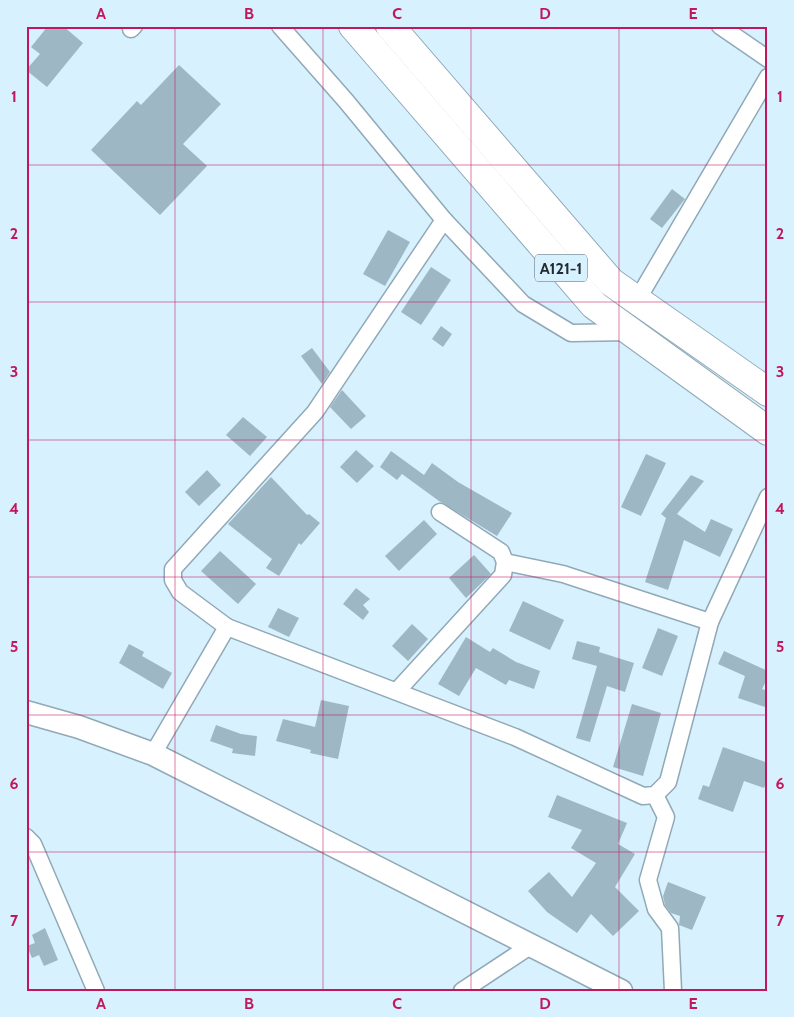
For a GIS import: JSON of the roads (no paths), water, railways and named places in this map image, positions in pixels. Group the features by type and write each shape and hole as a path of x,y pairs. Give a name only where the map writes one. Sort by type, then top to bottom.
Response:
{"highway":[{"name":"A121-1","path":"353,26 594,305 628,332 768,431"},
{"name":"A121-1","path":"390,26 611,282 636,302 768,392"}],"street":[{"path":"280,26 346,100 444,220 524,304 570,333 628,332"},
{"path":"720,26 768,59"},
{"path":"636,302 768,77"},
{"path":"444,220 315,412 173,569 173,580 180,592 227,627 515,737 643,796 655,796 668,782 710,622 768,496"},
{"path":"396,691 503,575 504,562 502,552 440,512"},
{"path":"504,562 573,577 710,622"},
{"path":"153,754 227,627"},
{"path":"26,712 80,727 153,754 620,991"},
{"path":"655,796 666,817 648,880 656,909 670,928 673,991"},
{"path":"26,837 33,844 96,991"},
{"path":"462,991 530,946"}]}
